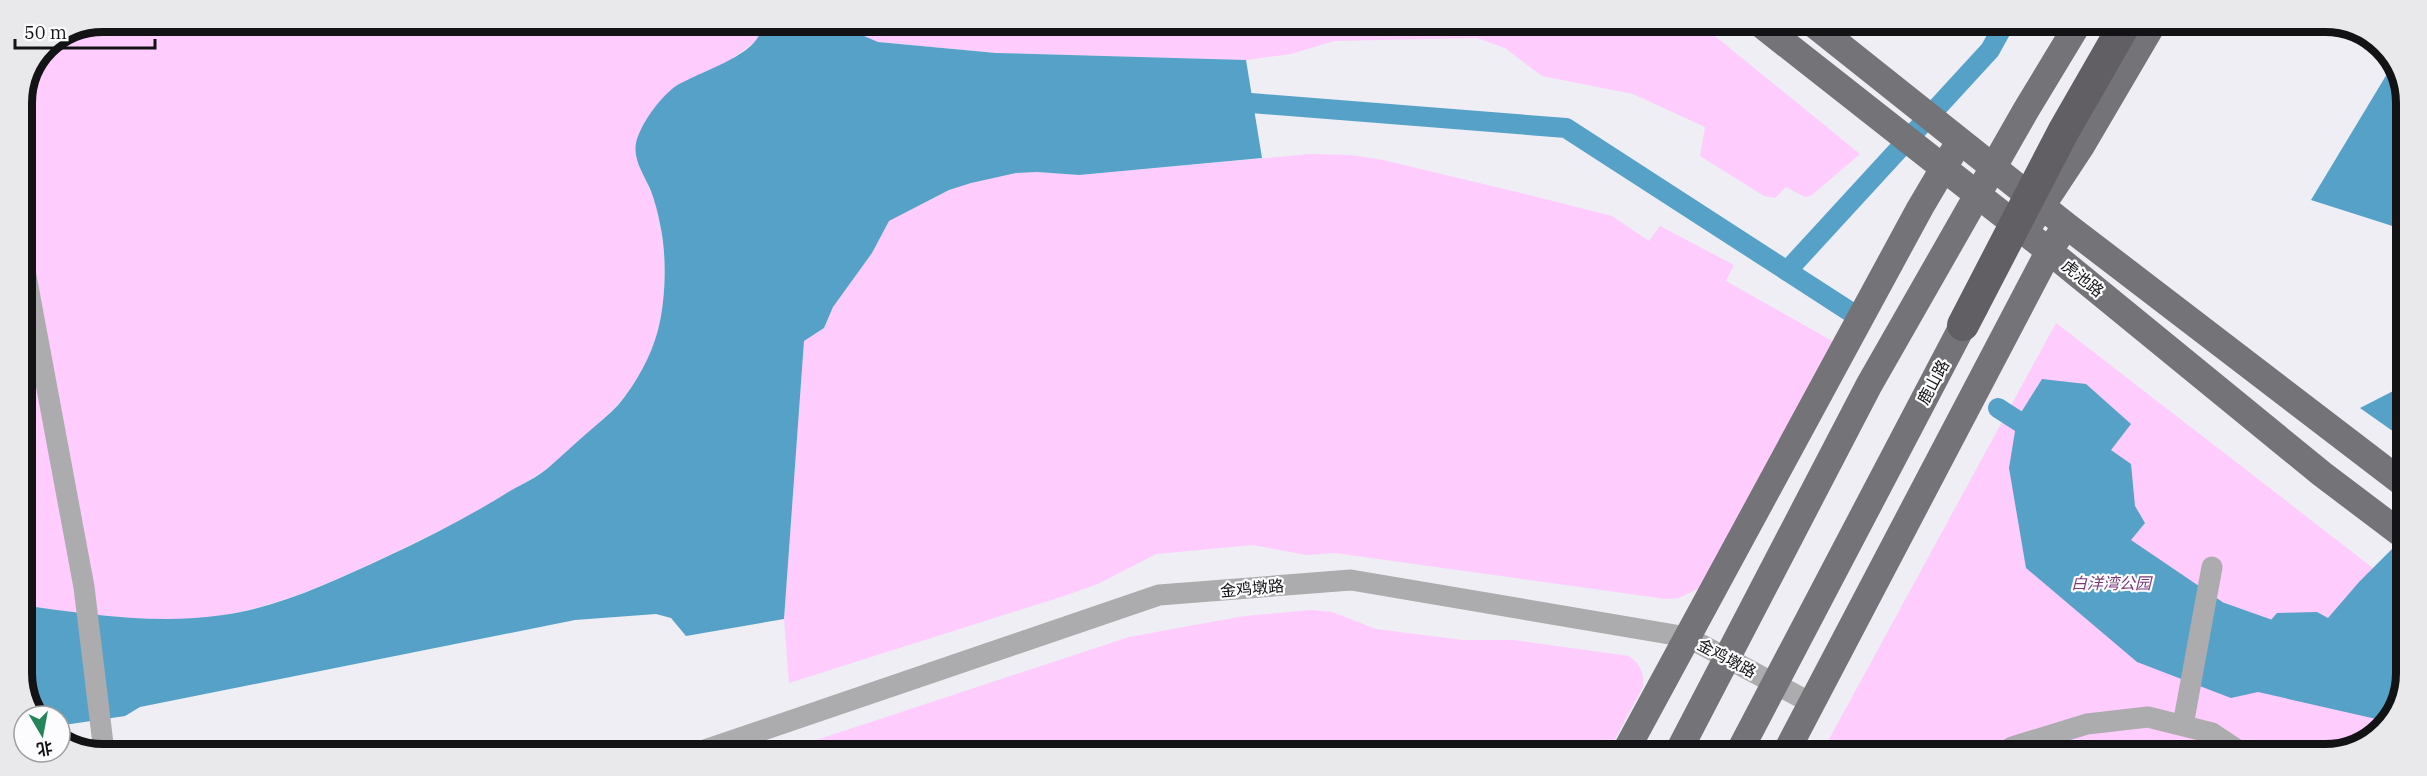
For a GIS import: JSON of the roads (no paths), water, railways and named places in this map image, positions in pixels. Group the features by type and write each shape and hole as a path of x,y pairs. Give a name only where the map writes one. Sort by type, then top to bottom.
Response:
{"highway":[{"path":"1963,325 2063,132 2121,31"}],"main road":[{"name":"虎池路","path":"1770,31 2049,250 2322,474 2396,530"},
{"name":"虎池路","path":"1822,31 2067,226 2396,478"},
{"path":"1682,744 1869,385 2074,31"},
{"name":"鹿山路","path":"1743,744 1963,325 2082,145 2149,31"},
{"path":"1629,744 1934,159 1951,133"},
{"path":"1791,744 2049,250 2067,226"}],"street":[{"path":"31,305 84,587 104,744"},
{"path":"2183,725 2212,567"},
{"name":"金鸡墩路","path":"723,744 1159,595 1351,580 1687,637 1813,704"},
{"path":"2022,744 2087,724 2148,717 2212,733 2228,744"}],"water":[{"path":"760,31 852,31 878,42 996,53 1246,60 1262,158 1079,175 1016,173 949,190 889,221 872,253 833,307 824,328 804,341 784,619 686,636 671,618 656,614 575,620 140,707 125,716 72,724 72,704 39,704 32,678 32,607 122,617 172,619 223,615 286,599 347,575 465,518 548,468 611,412 631,387 651,350 661,318 664,291 665,263 662,236 654,199 637,159 637,139 656,105 672,89 727,62 753,44"},
{"path":"2388,72 2395,98 2395,227 2311,200"},
{"path":"2042,379 2086,384 2131,424 2111,450 2131,464 2135,506 2145,523 2131,540 2221,601 2258,635 2277,613 2317,612 2328,618 2359,582 2396,545 2395,683 2388,705 2378,719 2258,692 2231,698 2137,662 2026,568 2009,468 2017,419"},
{"path":"2396,390 2396,433 2360,408"}],"waterway":[{"path":"1787,271 1990,50 2001,31"},
{"path":"1226,105 1251,103 1566,128 1849,311"},
{"path":"1998,408 2037,433"},
{"path":"2217,611 2288,636"}],"park label":[{"name":"白洋湾公园","path":"2111,583"}]}
